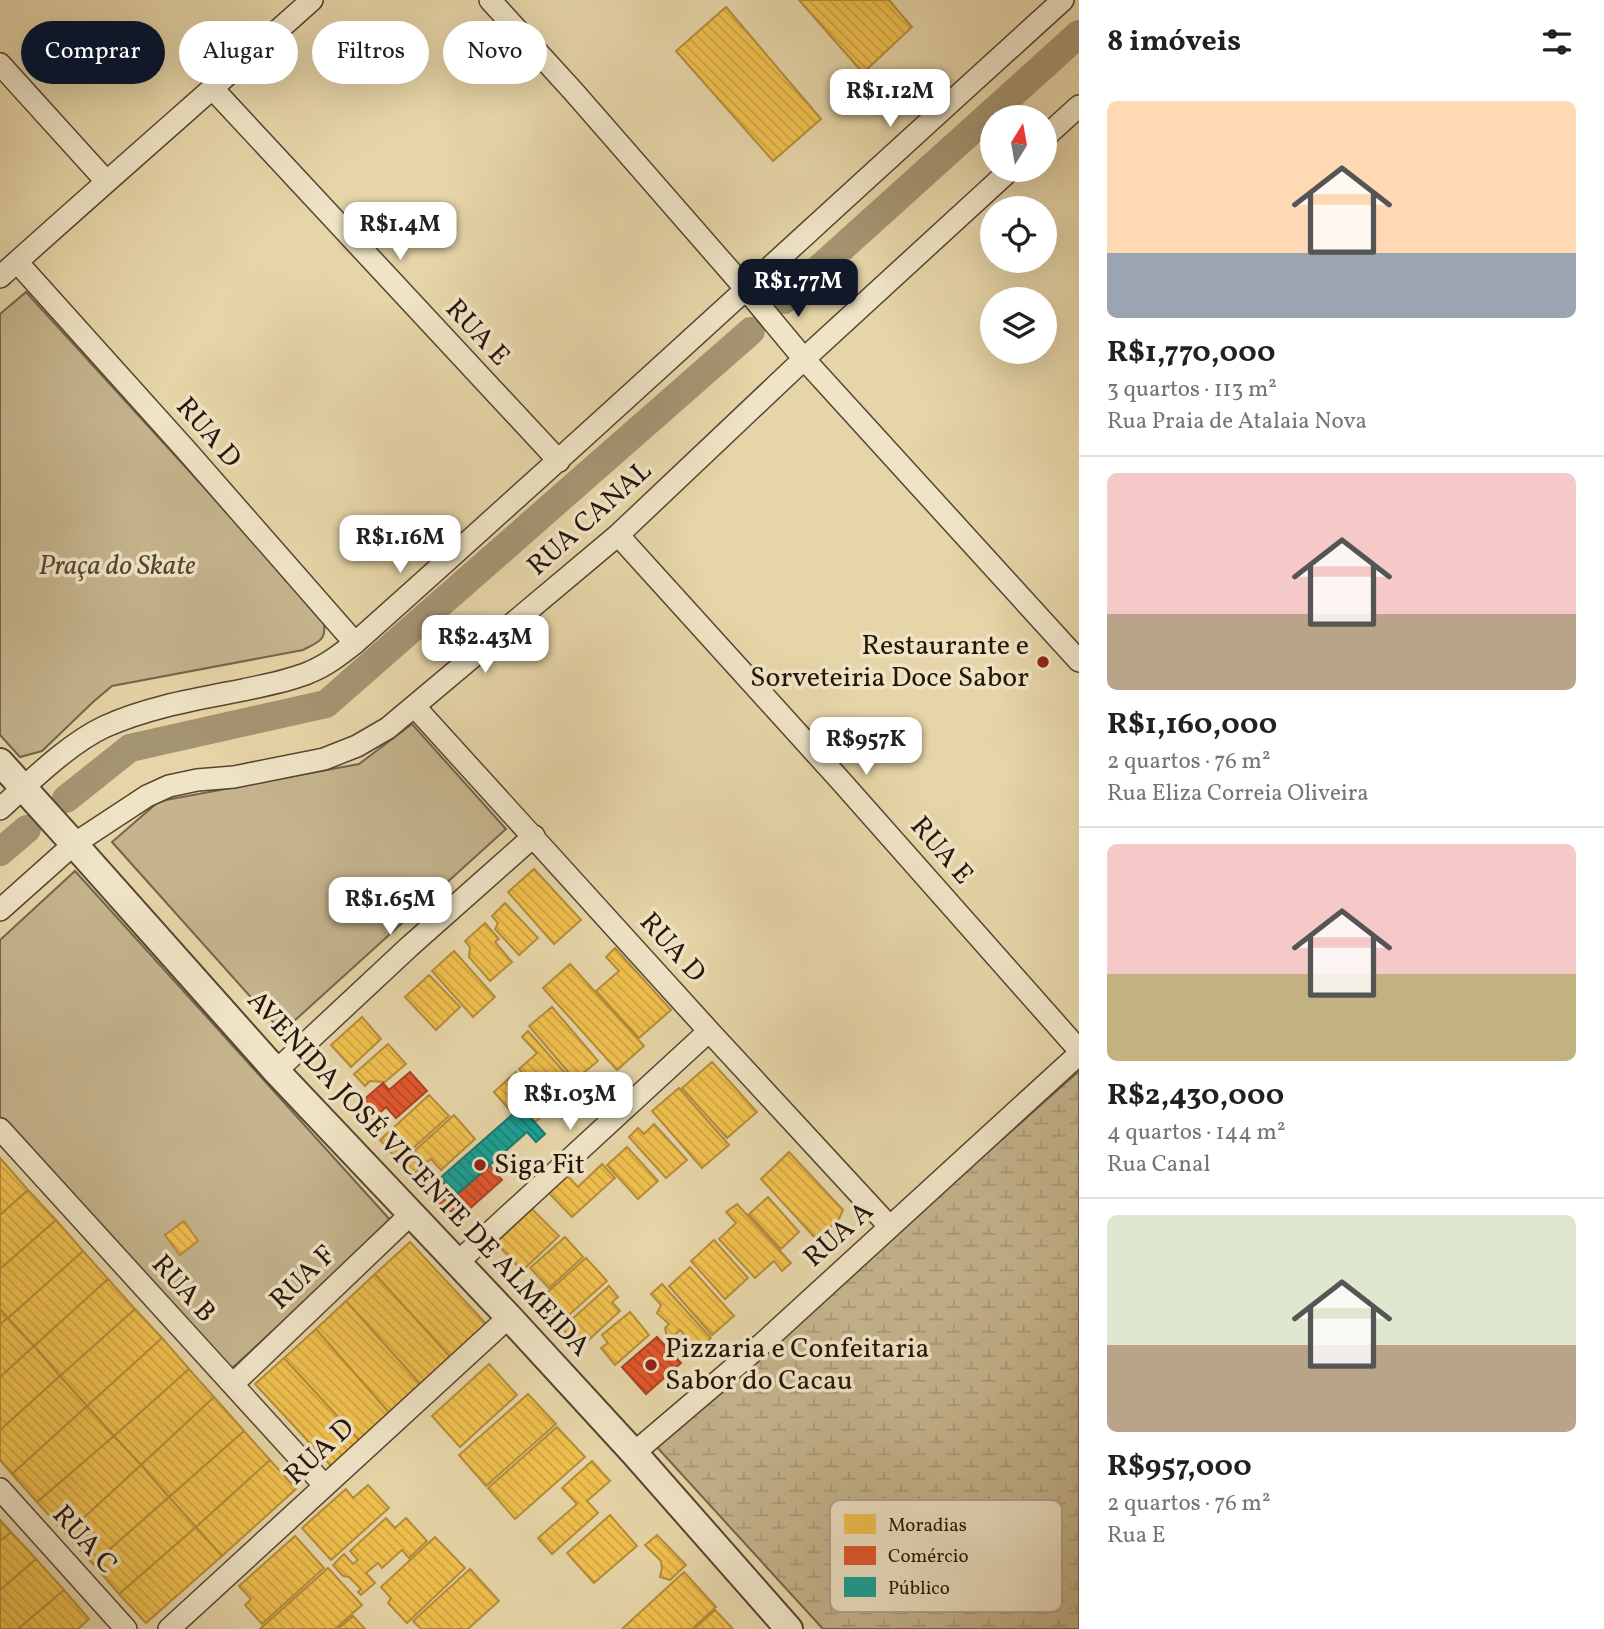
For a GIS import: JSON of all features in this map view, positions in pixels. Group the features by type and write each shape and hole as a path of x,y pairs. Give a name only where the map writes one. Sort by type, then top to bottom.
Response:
{"street":[{"path":"0,277 312,0"},
{"path":"490,0 745,288 804,359 1077,654"},
{"path":"0,809 70,748 103,727 148,711 309,673 355,643 559,461 745,288 1063,0"},
{"path":"0,64 106,181"},
{"name":"RUA E","path":"213,89 559,461"},
{"path":"1057,126 1079,106"},
{"name":"RUA CANAL","path":"0,910 74,844 147,796 169,786 197,780 234,777 324,758 357,746 388,728 618,535 997,182"},
{"name":"RUA D","path":"17,262 355,643"},
{"name":"RUA E","path":"618,535 841,780 1079,1052"},
{"name":"RUA D","path":"415,706 890,1227"},
{"name":"AVENIDA JOSÉ VICENTE DE ALMEIDA","path":"0,762 276,1071 509,1317 634,1453 789,1629"},
{"path":"276,1071 410,946 534,836"},
{"path":"458,1262 709,1031"},
{"name":"RUA A","path":"634,1453 762,1344 1079,1052"},
{"name":"RUA B","path":"0,1129 325,1486"},
{"name":"RUA F","path":"233,1384 412,1213"},
{"name":"RUA D","path":"169,1629 509,1317"},
{"name":"RUA C","path":"0,1489 125,1629"}],"green space":[{"name":"Praça do Skate","path":"26,292 323,618 324,631 318,642 303,650 112,686 42,751 20,757 0,735 0,314"},
{"path":"412,724 506,829 282,1032 112,842 157,803 359,764"},
{"path":"75,871 392,1222 230,1370 0,1118 0,940"},
{"path":"1079,1071 1079,1629 823,1629 656,1446"}],"building: Moradias":[{"path":"799,0 889,0 912,27 863,73"},
{"path":"726,7 821,119 773,161 676,51"},
{"path":"534,869 581,920 554,944 508,892"},
{"path":"505,903 538,938 519,955 495,929 498,923 492,916"},
{"path":"485,923 499,939 495,942 512,962 490,981 469,957 470,947 465,941"},
{"path":"615,948 671,1010 639,1038 596,991 619,971 606,957"},
{"path":"454,951 495,997 473,1017 432,971"},
{"path":"570,964 644,1046 617,1070 543,988"},
{"path":"429,975 460,1007 436,1030 405,997"},
{"path":"552,1007 598,1061 575,1080 529,1026"},
{"path":"362,1017 381,1039 351,1067 331,1045"},
{"path":"528,1031 586,1097 562,1118 519,1069 537,1053 522,1037"},
{"path":"388,1044 406,1064 385,1082 370,1081 365,1086 354,1074"},
{"path":"712,1062 757,1112 727,1138 682,1088"},
{"path":"516,1072 550,1110 535,1122 521,1107 513,1114 494,1092"},
{"path":"679,1088 729,1145 702,1168 652,1111"},
{"path":"429,1095 449,1116 399,1161 380,1140"},
{"path":"454,1115 475,1139 441,1170 431,1159 412,1176 400,1164"},
{"path":"654,1124 687,1160 666,1178 629,1137 638,1128 644,1134"},
{"path":"627,1147 658,1181 638,1199 607,1165"},
{"path":"789,1152 843,1210 839,1219 817,1240 761,1179"},
{"path":"0,1158 28,1190 0,1215"},
{"path":"602,1164 615,1178 572,1217 547,1191 565,1173 578,1187"},
{"path":"28,1190 56,1220 0,1269 0,1215"},
{"path":"768,1197 799,1232 781,1249 749,1214"},
{"path":"737,1204 791,1263 782,1271 774,1261 755,1278 719,1239 736,1223 726,1212"},
{"path":"532,1209 559,1236 522,1271 496,1243"},
{"path":"56,1220 83,1251 8,1318 0,1309 0,1269"},
{"path":"184,1221 198,1241 180,1255 165,1235"},
{"path":"565,1237 583,1257 549,1288 530,1268"},
{"path":"714,1240 748,1278 725,1299 691,1261"},
{"path":"410,1242 489,1327 453,1360 375,1274"},
{"path":"83,1251 108,1279 34,1346 8,1318"},
{"path":"586,1258 607,1281 561,1322 551,1312 543,1319 532,1306"},
{"path":"690,1267 734,1316 712,1335 669,1286"},
{"path":"375,1274 453,1360 423,1387 346,1301"},
{"path":"108,1279 135,1309 60,1376 34,1346"},
{"path":"662,1284 711,1338 698,1350 680,1330 668,1341 665,1328 669,1324 657,1313 661,1305 651,1294"},
{"path":"609,1286 618,1297 612,1302 620,1311 580,1348 562,1328"},
{"path":"346,1301 423,1387 392,1416 316,1329"},
{"path":"0,1309 8,1318 0,1324"},
{"path":"135,1309 162,1338 87,1406 60,1376"},
{"path":"630,1312 649,1335 615,1365 601,1348 608,1343 602,1335"},
{"path":"8,1318 34,1346 0,1377 0,1324"},
{"path":"316,1329 392,1416 362,1443 284,1358"},
{"path":"162,1338 189,1369 114,1436 87,1406"},
{"path":"34,1346 60,1376 0,1430 0,1377"},
{"path":"284,1358 362,1443 334,1469 255,1384"},
{"path":"489,1364 517,1395 460,1447 432,1416"},
{"path":"189,1369 214,1397 141,1465 114,1436"},
{"path":"60,1376 87,1406 12,1474 0,1460 0,1430"},
{"path":"528,1394 556,1424 486,1486 459,1455"},
{"path":"214,1397 244,1431 169,1497 141,1465"},
{"path":"87,1406 114,1436 37,1502 12,1474"},
{"path":"557,1427 585,1457 515,1519 488,1488"},
{"path":"244,1431 270,1460 196,1527 169,1497"},
{"path":"114,1436 141,1465 66,1534 37,1502"},
{"path":"270,1460 296,1489 222,1556 196,1527"},
{"path":"592,1461 610,1481 587,1501 598,1513 552,1554 538,1538 577,1504 562,1488"},
{"path":"141,1465 169,1497 93,1564 66,1534"},
{"path":"368,1485 389,1508 331,1560 302,1528 346,1489 353,1498"},
{"path":"169,1497 196,1527 119,1594 93,1564"},
{"path":"610,1515 637,1546 594,1583 567,1553"},
{"path":"386,1518 395,1528 406,1518 427,1541 409,1558 402,1550 382,1568 378,1563 366,1573 375,1583 361,1595 358,1592 361,1589 333,1565 344,1554 353,1564 358,1560 350,1551"},
{"path":"0,1520 11,1532 0,1541"},
{"path":"196,1527 222,1556 146,1623 119,1594"},
{"path":"11,1532 36,1559 0,1590 0,1541"},
{"path":"657,1535 686,1565 670,1580 660,1577 661,1561 645,1545"},
{"path":"295,1536 324,1568 262,1624 245,1605 251,1599 239,1586"},
{"path":"435,1537 465,1568 407,1623 388,1603 391,1598 381,1587"},
{"path":"36,1559 64,1590 18,1629 0,1629 0,1590"},
{"path":"328,1568 362,1605 335,1629 260,1629"},
{"path":"470,1569 499,1601 468,1629 421,1629 413,1621"},
{"path":"684,1572 716,1607 692,1629 622,1629"},
{"path":"64,1590 89,1619 78,1629 18,1629"},
{"path":"715,1610 733,1629 694,1629"},
{"path":"353,1616 365,1629 338,1629"}],"building: Comércio":[{"path":"410,1072 427,1091 396,1118 386,1107 364,1127 351,1111 383,1083 389,1090"},
{"path":"490,1166 502,1180 465,1213 445,1210 427,1189 440,1178 455,1196"},
{"name":"Pizzaria e Confeitaria Sabor do Cacau","path":"657,1337 681,1363 646,1394 622,1367"}],"building: Público":[{"path":"521,1107 545,1134 536,1142 527,1132 455,1196 440,1178"}],"waterway":[{"path":"784,300 1079,34"},
{"path":"66,799 130,748 326,704 751,331"},
{"path":"0,852 27,829"}],"place":[{"name":"Restaurante e Sorveteiria Doce Sabor","path":"1043,662"},
{"name":"Siga Fit","path":"480,1165"},
{"name":"Pizzaria e Confeitaria Sabor do Cacau","path":"651,1365"}]}
